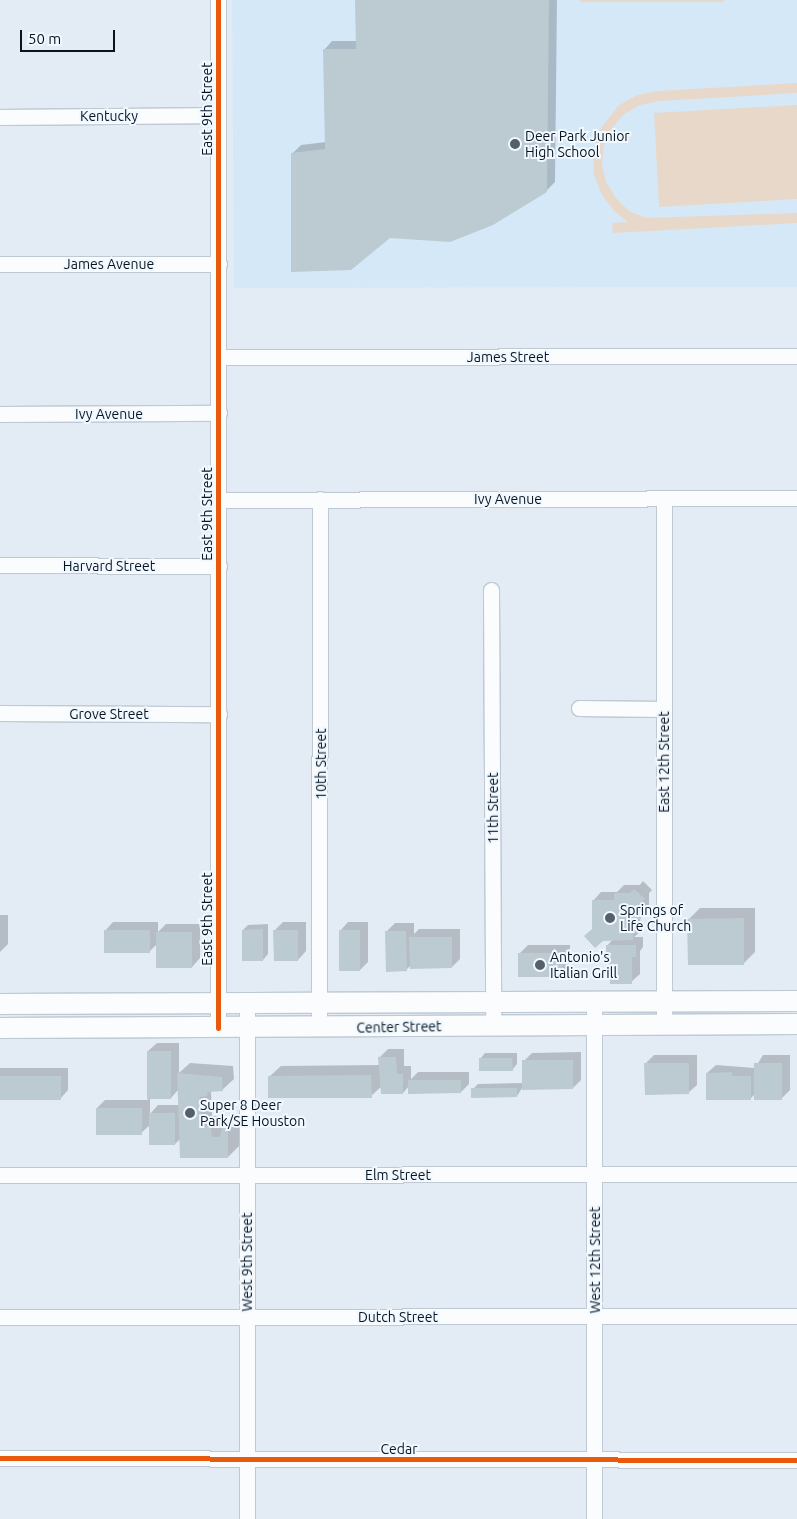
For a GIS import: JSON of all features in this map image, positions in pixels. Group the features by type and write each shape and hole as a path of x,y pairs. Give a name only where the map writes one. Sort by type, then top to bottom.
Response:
{"main road":[{"name":"Center Street","path":"0,1004 797,1001"},
{"name":"Center Street","path":"0,1028 319,1028 595,1024 664,1026 797,1024"}],"street":[{"name":"East 9th Street","path":"218,0 218,1028"},
{"name":"Kentucky","path":"0,117 218,115"},
{"name":"James Avenue","path":"0,264 219,264"},
{"name":"James Street","path":"219,357 797,356"},
{"name":"Ivy Avenue","path":"0,414 218,414"},
{"name":"East 12th Street","path":"664,498 664,1026"},
{"name":"Ivy Avenue","path":"219,500 797,498"},
{"name":"10th Street","path":"319,1028 320,499"},
{"name":"Harvard Street","path":"0,565 219,566"},
{"name":"11th Street","path":"491,590 494,1025"},
{"path":"578,708 664,709"},
{"name":"Grove Street","path":"0,713 219,714"},
{"name":"West 12th Street","path":"594,1001 596,1461 594,1519"},
{"name":"West 9th Street","path":"247,1004 247,1519"},
{"name":"Elm Street","path":"0,1175 797,1174"},
{"name":"Dutch Street","path":"0,1317 797,1316"},
{"name":"Cedar","path":"0,1458 596,1461 797,1460"}],"shaded area":[{"name":"Deer Park Junior High School","path":"232,0 797,0 797,287 234,288"},
{"path":"580,0 724,0 724,2 580,2"},
{"path":"797,83 797,93 659,101 640,105 624,114 612,128 604,145 602,164 606,182 616,198 629,211 646,218 797,213 797,223 613,233 612,223 628,222 615,212 602,195 594,175 593,153 598,132 618,106 637,95 658,91"},
{"path":"797,105 797,199 659,207 654,113"}],"building":[{"path":"355,0 549,0 547,192 493,225 450,242 390,238 351,270 291,272 291,153 325,149 323,49 356,49"},
{"path":"634,889 645,899 641,903 641,919 633,919 633,940 603,941 595,948 584,936 592,929 592,900 614,900 614,893 630,893"},
{"path":"744,918 744,965 688,965 687,919"},
{"path":"263,929 263,961 242,961 242,930"},
{"path":"104,930 150,930 150,953 104,953"},
{"path":"273,930 298,930 298,961 274,961"},
{"path":"339,930 360,930 360,971 339,971"},
{"path":"385,931 406,931 407,971 386,972"},
{"path":"156,932 192,932 192,968 156,968"},
{"path":"409,937 452,937 452,968 410,969"},
{"path":"606,945 636,945 636,957 632,957 632,984 610,984 609,957 606,957"},
{"name":"Antonio's Italian Grill","path":"518,953 562,953 563,977 518,977"},
{"path":"147,1051 171,1051 171,1099 147,1099"},
{"path":"378,1057 396,1057 397,1074 403,1074 403,1094 381,1094"},
{"path":"479,1058 512,1058 513,1071 479,1071"},
{"path":"522,1060 573,1060 573,1089 522,1090"},
{"path":"644,1063 689,1063 689,1094 645,1095"},
{"path":"754,1063 782,1063 782,1100 754,1100"},
{"path":"732,1072 732,1076 751,1076 751,1100 706,1100 706,1073"},
{"name":"Super 8 Deer Park/SE Houston","path":"177,1073 222,1077 223,1091 208,1092 207,1096 200,1097 201,1126 211,1127 212,1137 220,1137 222,1128 228,1128 228,1158 180,1158"},
{"path":"371,1075 372,1098 268,1098 268,1076"},
{"path":"0,1076 61,1076 61,1100 0,1100"},
{"path":"408,1080 461,1080 461,1093 408,1094"},
{"path":"471,1088 517,1088 517,1097 471,1098"},
{"path":"96,1108 142,1108 142,1135 96,1135"},
{"path":"149,1113 175,1113 175,1145 149,1145"}],"cycle path":[{"path":"218,0 218,1028"},
{"path":"0,1458 797,1460"}],"place":[{"name":"Deer Park Junior High School","path":"515,144"},
{"name":"Springs of Life Church","path":"610,918"},
{"name":"Antonio's Italian Grill","path":"540,965"},
{"name":"Super 8 Deer Park/SE Houston","path":"190,1113"}]}
